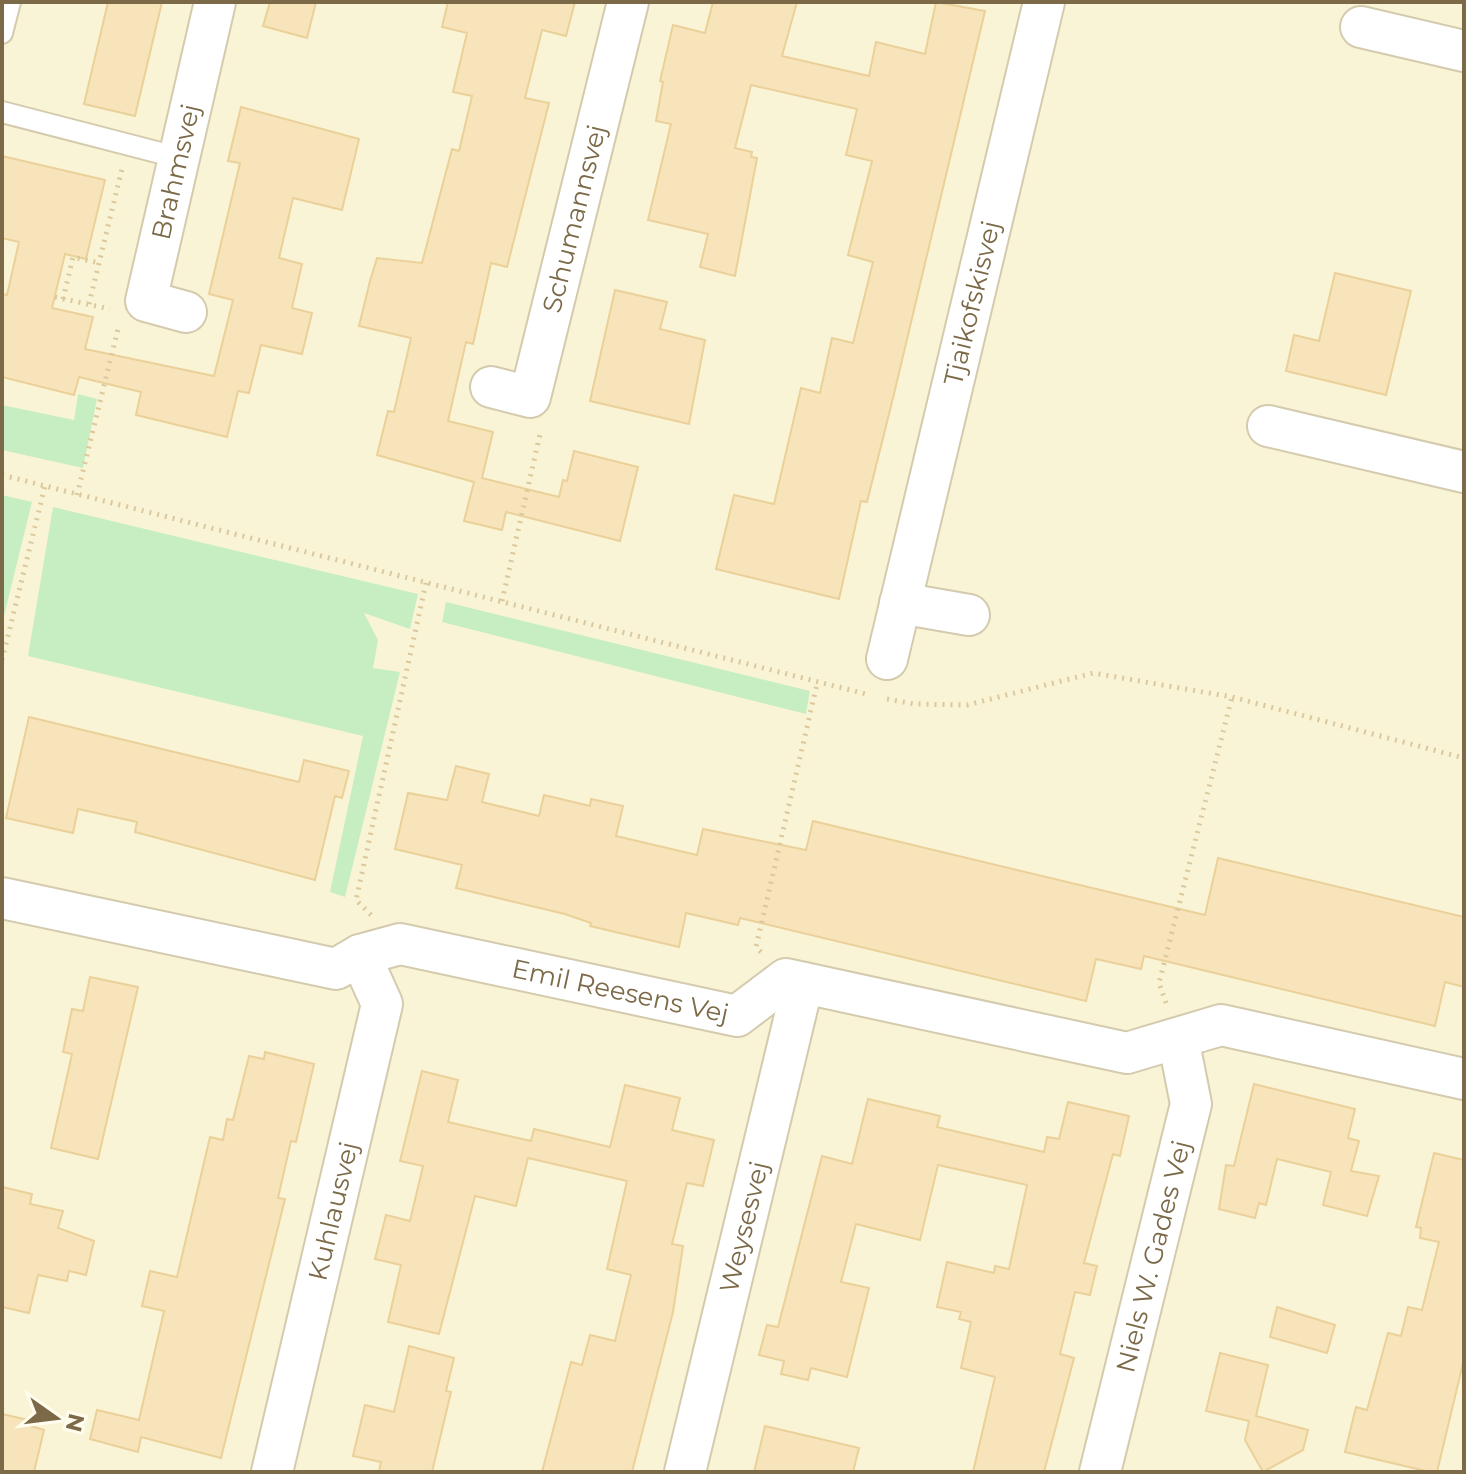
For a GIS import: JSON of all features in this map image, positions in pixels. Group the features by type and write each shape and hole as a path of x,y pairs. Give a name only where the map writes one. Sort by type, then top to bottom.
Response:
{"street":[{"name":"Brahmsvej","path":"146,301 176,157 215,2"},
{"name":"Schumannsvej","path":"530,397 628,2"},
{"name":"Tjaikofskisvej","path":"887,659 1044,2"},
{"path":"1361,27 1464,51"},
{"path":"146,301 186,312"},
{"path":"491,387 530,397"},
{"path":"1268,426 1464,472"},
{"path":"900,603 969,615"},
{"name":"Emil Reesens Vej","path":"2,898 336,969 360,955 400,944 737,1016 794,981"},
{"name":"Kuhlausvej","path":"272,1472 382,1004 360,955"},
{"path":"794,981 1127,1053 1221,1025 1464,1079"},
{"name":"Weysesvej","path":"685,1472 794,981"},
{"name":"Niels W. Gades Vej","path":"1100,1472 1191,1104 1178,1038"}],"lane":[{"path":"2,33 10,2"},
{"path":"2,112 176,157"}],"path":[{"path":"89,304 128,144"},
{"path":"63,299 73,257 99,263"},
{"path":"55,297 77,302"},
{"path":"77,495 119,322 146,301"},
{"path":"502,601 542,425 530,397"},
{"path":"2,475 817,684 914,704 967,705 1093,673 1232,697 1464,758"},
{"path":"2,660 45,486"},
{"path":"400,944 356,900 426,583"},
{"path":"794,981 756,947 817,684"},
{"path":"1178,1038 1159,983 1232,697"}],"shaded area":[{"path":"2,2 1464,2 1464,1472 2,1472"}],"green space":[{"path":"78,394 97,399 83,468 2,450 2,405 74,420"},
{"path":"2,495 32,502 2,624"},
{"path":"53,507 418,594 410,629 364,613 378,640 373,668 400,672 345,897 330,892 363,736 28,656"},
{"path":"446,602 810,691 806,714 442,622"}],"building":[{"path":"108,2 162,2 135,116 84,104"},
{"path":"270,2 316,2 307,38 263,26"},
{"path":"448,2 575,2 566,36 542,30 525,98 549,103 507,267 491,263 473,344 466,342 448,421 493,432 482,478 559,497 563,480 567,481 574,451 638,467 620,541 506,512 502,530 464,521 474,482 377,455 388,411 394,412 411,338 359,326 370,281 377,258 422,263 452,149 459,151 472,96 453,92 467,33 442,27"},
{"path":"713,2 797,2 782,56 869,76 876,42 925,54 936,2 985,11 894,394 867,502 861,501 839,599 716,569 734,495 774,504 801,388 820,393 832,338 853,343 873,262 848,255 872,161 846,155 857,109 751,85 735,148 752,152 751,157 757,158 735,276 700,267 708,234 648,220 671,124 656,121 663,82 660,81 673,25 705,33"},
{"path":"241,107 359,139 342,210 293,198 279,258 302,264 292,308 312,313 302,354 261,345 249,393 238,391 227,437 136,415 141,392 79,377 74,395 2,377 2,294 7,295 19,242 2,238 2,156 105,180 86,259 65,254 52,308 93,317 85,349 214,376 233,300 209,294 240,163 228,161"},
{"path":"1335,273 1411,291 1386,395 1286,371 1294,335 1319,341"},
{"path":"615,290 667,302 660,329 705,340 689,424 590,401"},
{"path":"29,717 299,782 304,760 349,771 342,798 335,796 315,880 135,832 137,822 78,809 73,833 6,818"},
{"path":"456,766 489,774 482,802 539,816 544,795 590,806 591,799 623,806 616,836 697,855 703,829 806,850 813,821 1205,915 1218,858 1464,917 1464,987 1445,982 1435,1026 1144,956 1141,969 1096,959 1086,1001 740,918 738,925 686,913 679,947 590,926 591,923 565,914 456,888 462,865 395,849 408,793 447,800"},
{"path":"90,977 138,987 98,1159 51,1148 72,1054 63,1052 72,1009 83,1011"},
{"path":"265,1052 314,1064 296,1142 291,1141 278,1198 285,1199 221,1458 141,1437 138,1452 90,1439 97,1410 139,1420 164,1311 142,1306 150,1271 177,1277 210,1137 223,1140 227,1119 233,1120 249,1056 264,1059"},
{"path":"422,1071 458,1080 448,1122 531,1141 534,1129 610,1147 625,1085 680,1098 672,1130 714,1140 703,1186 687,1183 672,1244 683,1246 673,1312 632,1472 542,1472 571,1362 582,1365 590,1335 615,1341 631,1275 607,1269 627,1181 528,1158 516,1206 475,1196 439,1334 388,1322 401,1265 375,1259 386,1215 410,1221 423,1166 400,1161"},
{"path":"1254,1084 1355,1109 1348,1138 1359,1141 1351,1171 1379,1176 1367,1216 1323,1205 1331,1172 1277,1159 1266,1205 1259,1203 1255,1218 1219,1209 1226,1165 1234,1166"},
{"path":"868,1099 940,1116 937,1127 1044,1152 1047,1137 1059,1139 1068,1102 1129,1116 1120,1156 1113,1154 1084,1263 1097,1266 1090,1295 1075,1292 1060,1354 1074,1358 1044,1472 973,1472 995,1377 961,1368 971,1322 959,1319 961,1312 937,1307 947,1262 994,1273 995,1266 1009,1269 1027,1185 938,1165 920,1240 856,1224 841,1282 869,1288 847,1377 811,1368 808,1380 781,1374 784,1361 759,1355 767,1325 778,1327 822,1156 852,1164"},
{"path":"1434,1153 1464,1160 1464,1359 1437,1472 1430,1472 1345,1452 1356,1407 1367,1410 1388,1333 1401,1336 1408,1307 1422,1310 1439,1242 1420,1238 1421,1228 1416,1227"},
{"path":"2,1187 32,1194 30,1204 63,1211 58,1228 94,1241 86,1275 69,1271 67,1281 38,1275 29,1313 2,1307"},
{"path":"1277,1307 1335,1325 1327,1353 1270,1337"},
{"path":"409,1346 454,1358 446,1391 451,1392 432,1472 379,1472 381,1462 353,1456 365,1405 394,1412"},
{"path":"1220,1353 1268,1365 1256,1416 1308,1430 1303,1450 1263,1472 1245,1440 1249,1421 1206,1411"},
{"path":"2,1414 33,1421 31,1426 44,1430 34,1472 2,1472"},
{"path":"765,1426 859,1448 853,1472 754,1472"}]}
